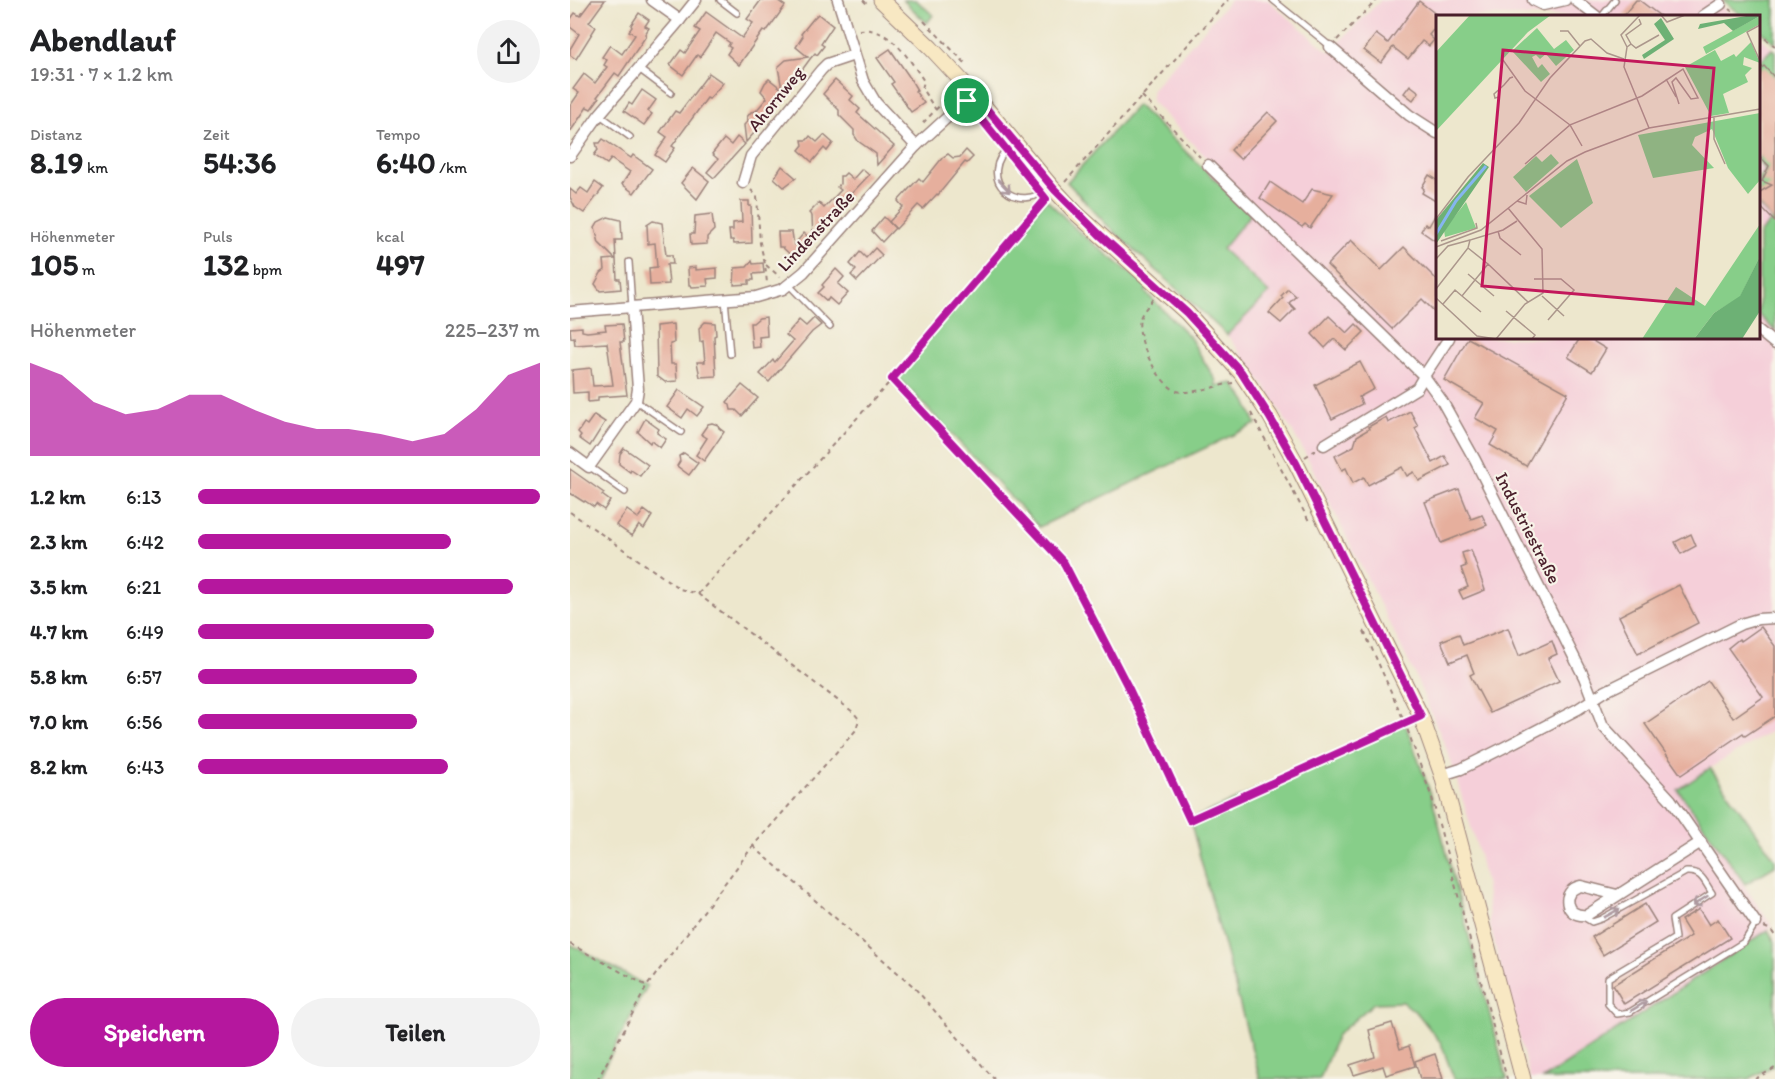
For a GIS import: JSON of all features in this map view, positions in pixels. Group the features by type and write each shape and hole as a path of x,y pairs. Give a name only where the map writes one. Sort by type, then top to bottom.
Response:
{"street":[{"path":"652,0 680,20"},
{"path":"570,156 599,115 696,0"},
{"path":"838,0 863,81 876,103 912,142"},
{"path":"880,0 931,48 975,95 1051,190 1187,313 1241,372 1269,416 1296,463 1421,716 1442,775 1523,1079"},
{"path":"1533,0 1543,5 1565,0"},
{"path":"1575,0 1595,15"},
{"path":"1704,15 1721,4"},
{"path":"1330,47 1409,115 1436,132"},
{"name":"Ahornweg","path":"743,183 751,156 821,70 827,64 854,55"},
{"name":"Lindenstraße","path":"570,312 768,295 789,285 804,272 912,142 975,95"},
{"name":"Industriestraße","path":"1208,165 1424,376 1442,401 1475,460 1584,677 1603,726 1671,800 1756,923"},
{"path":"570,453 589,467 636,401 638,389 632,307"},
{"path":"1760,332 1775,344"},
{"path":"1324,445 1417,388 1448,339"},
{"path":"1442,775 1461,769 1499,750 1604,692 1742,624 1758,619 1775,618"},
{"path":"1617,895 1581,886 1574,887 1569,892 1568,904 1570,911 1581,916 1587,915 1701,842"}],"lane":[{"path":"720,0 737,13"},
{"path":"1273,0 1330,47"},
{"path":"1603,15 1614,0"},
{"path":"639,69 671,93"},
{"path":"599,115 630,136"},
{"path":"1013,142 997,161 998,181 1015,196 1030,197 1051,190"},
{"path":"628,262 632,307"},
{"path":"789,285 830,327"},
{"path":"725,299 730,354"},
{"path":"636,401 681,432"},
{"path":"589,467 625,492"},
{"path":"1581,916 1592,922 1601,919 1686,872 1695,871 1700,874 1712,893 1672,919 1676,938 1608,978 1608,1004 1617,1014 1630,1012 1744,942 1756,923"}],"path":[{"path":"698,594 892,379 1051,190 1142,96 1228,0"},
{"path":"1330,47 1377,0"},
{"path":"848,34 860,29 876,30 891,41 906,56 924,81 922,89 936,110"},
{"path":"1760,35 1775,46"},
{"path":"912,142 948,97 951,82"},
{"path":"1142,96 1208,165"},
{"path":"743,183 757,196 760,243 768,295"},
{"path":"765,264 789,285"},
{"path":"1156,295 1140,319 1142,343 1153,366 1165,381 1177,391 1191,391 1233,383"},
{"path":"892,379 1064,563 1129,689 1190,820 1421,716"},
{"path":"1249,409 1309,521"},
{"path":"570,512 680,589 698,594 854,712 859,719 856,730 753,846 647,986 598,1079"},
{"path":"1363,631 1405,723 1432,798 1507,1079"},
{"path":"753,846 913,986 994,1079"},
{"path":"1756,923 1771,930 1775,936"},
{"path":"570,944 647,986"},
{"path":"1755,1079 1775,1068"}],"shaded area":[{"path":"1230,0 1268,0 1329,52 1381,0 1714,0 1732,15 1436,15 1436,339 1760,339 1760,38 1775,50 1775,729 1678,790 1773,927 1543,1079 1530,1079 1490,926 1486,887 1478,850 1449,755 1414,673 1305,453 1267,389 1227,335 1269,293 1221,249 1251,214 1205,169 1210,161 1151,101 1152,89"}],"green space":[{"path":"903,0 916,0 933,15 927,23"},
{"path":"1722,0 1775,0 1775,43 1760,31 1760,15 1741,15"},
{"path":"1772,49 1775,51 1775,331 1760,316 1760,233 1772,220 1760,207 1760,176 1766,171 1760,163 1760,61"},
{"path":"1137,105 1251,214 1222,249 1269,293 1227,335 1106,224 1067,182"},
{"path":"1046,199 1078,231 1149,288 1145,292 1189,336 1216,381 1216,386 1233,383 1246,401 1256,424 1039,527 896,375"},
{"path":"1405,723 1432,798 1507,1079 1454,1079 1441,1043 1418,1014 1403,1002 1374,1003 1337,1035 1320,1079 1260,1079 1190,820"},
{"path":"1710,768 1775,859 1775,866 1745,884 1678,790"},
{"path":"1768,930 1775,942 1775,1065 1749,1079 1543,1079"},
{"path":"570,944 647,986 598,1079 570,1079"}],"building":[{"path":"592,0 605,0 589,22 596,27 576,59 570,55 570,49 579,34 570,27 570,20 575,13 580,16"},
{"path":"761,0 777,0 785,6 766,32 763,31 739,65 727,54 731,48 728,46 730,43 716,33 700,57 697,55 683,75 670,65 681,50 685,53 700,31 695,28 706,12 742,38 753,23 747,19"},
{"path":"1636,0 1639,0 1659,15 1624,15"},
{"path":"1419,1 1437,15 1436,26 1429,35 1434,40 1429,46 1422,41 1408,59 1393,47 1381,63 1364,50 1376,34 1388,43"},
{"path":"639,13 649,20 645,26 649,28 646,36 619,76 615,73 591,109 587,107 570,132 570,106 579,93 573,89 584,74 595,83 607,67 604,65 607,60 602,57 610,45 622,54 635,35 629,31"},
{"path":"818,14 833,26 821,44 824,46 817,55 815,53 810,59 783,96 782,93 763,119 765,121 746,142 744,125 751,112 756,111 767,98 761,91 765,83 769,79 782,89 778,67 786,60 808,57 796,47 803,36 801,34"},
{"path":"890,49 924,103 911,112 891,84 894,82 877,58"},
{"path":"1764,66 1775,78 1775,222 1760,206 1760,192 1772,185 1762,181 1769,166 1760,157 1760,69"},
{"path":"709,73 723,83 709,99 707,98 672,146 675,148 665,162 655,155 667,137 660,132 675,111 679,113"},
{"path":"835,80 853,96 850,100 860,109 857,113 894,146 877,165 876,154 858,141 854,130 823,94"},
{"path":"1410,85 1419,92 1413,100 1404,93"},
{"path":"642,90 656,100 648,111 652,114 644,125 624,111 629,103 632,105"},
{"path":"1268,112 1277,121 1240,159 1231,150"},
{"path":"824,135 833,143 827,151 824,148 812,162 799,150 803,145 802,140 807,140 810,136 817,142"},
{"path":"737,137 745,144 714,178 707,172 718,159 712,154 724,139 731,145"},
{"path":"603,139 631,158 633,155 652,169 634,193 622,184 630,172 611,159 607,164 594,155 598,150 596,143 600,143"},
{"path":"966,150 973,157 967,163 965,162 938,195 923,209 918,205 896,229 889,222 903,207 898,201 919,178 923,182 943,157 948,154 953,158 960,157"},
{"path":"782,166 796,178 784,187 774,178"},
{"path":"693,168 709,181 697,199 681,183"},
{"path":"862,169 869,175 813,238 812,216 809,213 819,203 824,208 841,190 837,187 840,184 840,176 846,173 853,179"},
{"path":"1429,175 1436,179 1436,201 1422,193 1424,189 1422,187"},
{"path":"595,182 603,188 584,213 575,207 570,197 570,189 576,194 581,188 588,193"},
{"path":"1270,182 1302,204 1312,189 1333,194 1310,228 1305,224 1302,227 1260,198"},
{"path":"741,201 749,201 749,206 751,206 752,243 734,244 733,240 730,240 729,230 733,230 733,223 742,222"},
{"path":"712,214 714,230 707,237 707,244 691,245 690,234 694,234 695,216"},
{"path":"1436,214 1434,240 1421,231 1425,224 1429,226"},
{"path":"608,217 621,220 622,240 615,240 617,279 620,279 621,289 600,291 595,284 605,270 604,260 615,259 599,243 595,227 598,222"},
{"path":"884,217 895,228 882,242 872,231"},
{"path":"653,221 662,223 666,255 672,255 673,264 667,264 669,284 650,285 649,268 657,267 655,243 648,244 647,225"},
{"path":"778,232 792,232 794,245 804,233 812,240 795,259 779,247"},
{"path":"1351,240 1381,270 1404,247 1436,279 1436,313 1422,299 1392,329 1327,265"},
{"path":"875,248 882,255 857,281 851,275 856,270 850,264 860,252 866,258"},
{"path":"752,261 753,264 763,263 764,273 753,274 754,280 749,280 749,284 734,285 735,268 747,267"},
{"path":"696,267 696,270 717,268 717,278 707,279 708,286 692,287 689,285 688,268"},
{"path":"836,269 844,277 838,284 848,293 837,305 829,298 827,301 818,293"},
{"path":"1288,289 1296,296 1289,303 1295,309 1281,323 1269,313"},
{"path":"1329,316 1347,333 1356,324 1364,332 1346,350 1334,339 1325,348 1312,334"},
{"path":"766,317 767,336 759,337 760,347 752,348 750,323"},
{"path":"814,318 821,325 812,332 769,382 760,374 773,360 775,362 793,341 786,335 799,320 806,326"},
{"path":"705,322 715,323 716,376 700,377 697,362 705,362 699,328"},
{"path":"622,324 624,342 620,342 627,395 598,397 598,401 588,402 588,392 573,393 572,370 591,368 593,386 613,385 607,343 575,345 574,337 571,338 570,328 582,327 582,331 587,332 606,330 605,325"},
{"path":"673,324 674,343 670,344 671,364 676,364 677,381 665,382 657,376 656,326"},
{"path":"1467,339 1470,339 1568,393 1526,466 1490,445 1498,431 1475,418 1484,403 1444,380"},
{"path":"1579,339 1590,339 1606,349 1592,372 1568,357"},
{"path":"1360,362 1374,389 1359,397 1362,404 1332,419 1315,385"},
{"path":"742,385 758,398 742,416 736,410 731,410 727,402"},
{"path":"679,390 704,407 697,416 688,409 682,418 667,407"},
{"path":"1410,411 1418,426 1415,428 1433,463 1445,456 1450,465 1419,481 1414,472 1407,476 1402,467 1368,485 1364,477 1353,483 1346,468 1342,470 1335,456 1354,446 1357,436 1369,429 1368,427 1386,417 1388,423"},
{"path":"594,415 605,422 590,446 579,438 581,435 578,432"},
{"path":"645,419 659,429 657,433 666,439 660,448 651,441 650,443 638,432"},
{"path":"708,424 718,425 724,432 704,461 696,455 707,438 701,434"},
{"path":"624,448 648,465 640,476 619,464 620,454"},
{"path":"684,453 698,463 689,475 677,466 680,461 679,456"},
{"path":"570,469 604,493 602,495 610,501 604,510 570,493"},
{"path":"1459,489 1471,519 1482,515 1487,525 1441,543 1425,502"},
{"path":"627,510 638,518 644,510 652,516 644,529 639,525 632,536 616,525"},
{"path":"1691,534 1696,546 1681,554 1675,542"},
{"path":"1471,550 1485,590 1463,599 1459,591 1468,587 1461,568 1466,566 1462,553"},
{"path":"1679,585 1698,623 1638,654 1619,616"},
{"path":"1761,627 1775,646 1775,716 1745,736 1743,733 1681,775 1645,724 1708,681 1733,718 1763,697 1728,648"},
{"path":"1508,628 1519,656 1552,641 1557,654 1548,658 1559,681 1490,713 1470,675 1474,673 1467,655 1450,662 1441,641 1459,634 1463,645"},
{"path":"1645,904 1656,922 1603,955 1592,937"},
{"path":"1699,909 1709,925 1718,919 1730,938 1624,1004 1613,985 1691,936 1681,920"},
{"path":"1392,1023 1400,1049 1409,1046 1415,1066 1386,1075 1383,1066 1354,1075 1350,1065 1375,1057 1369,1030"},
{"path":"1435,1054 1443,1079 1420,1079 1415,1061"}],"route":[{"path":"975,95 1031,164 1076,213 1187,313 1241,372 1296,463 1421,716 1190,820 1129,689 1064,563 892,379 1046,199 1004,150 967,101 975,95"}]}
